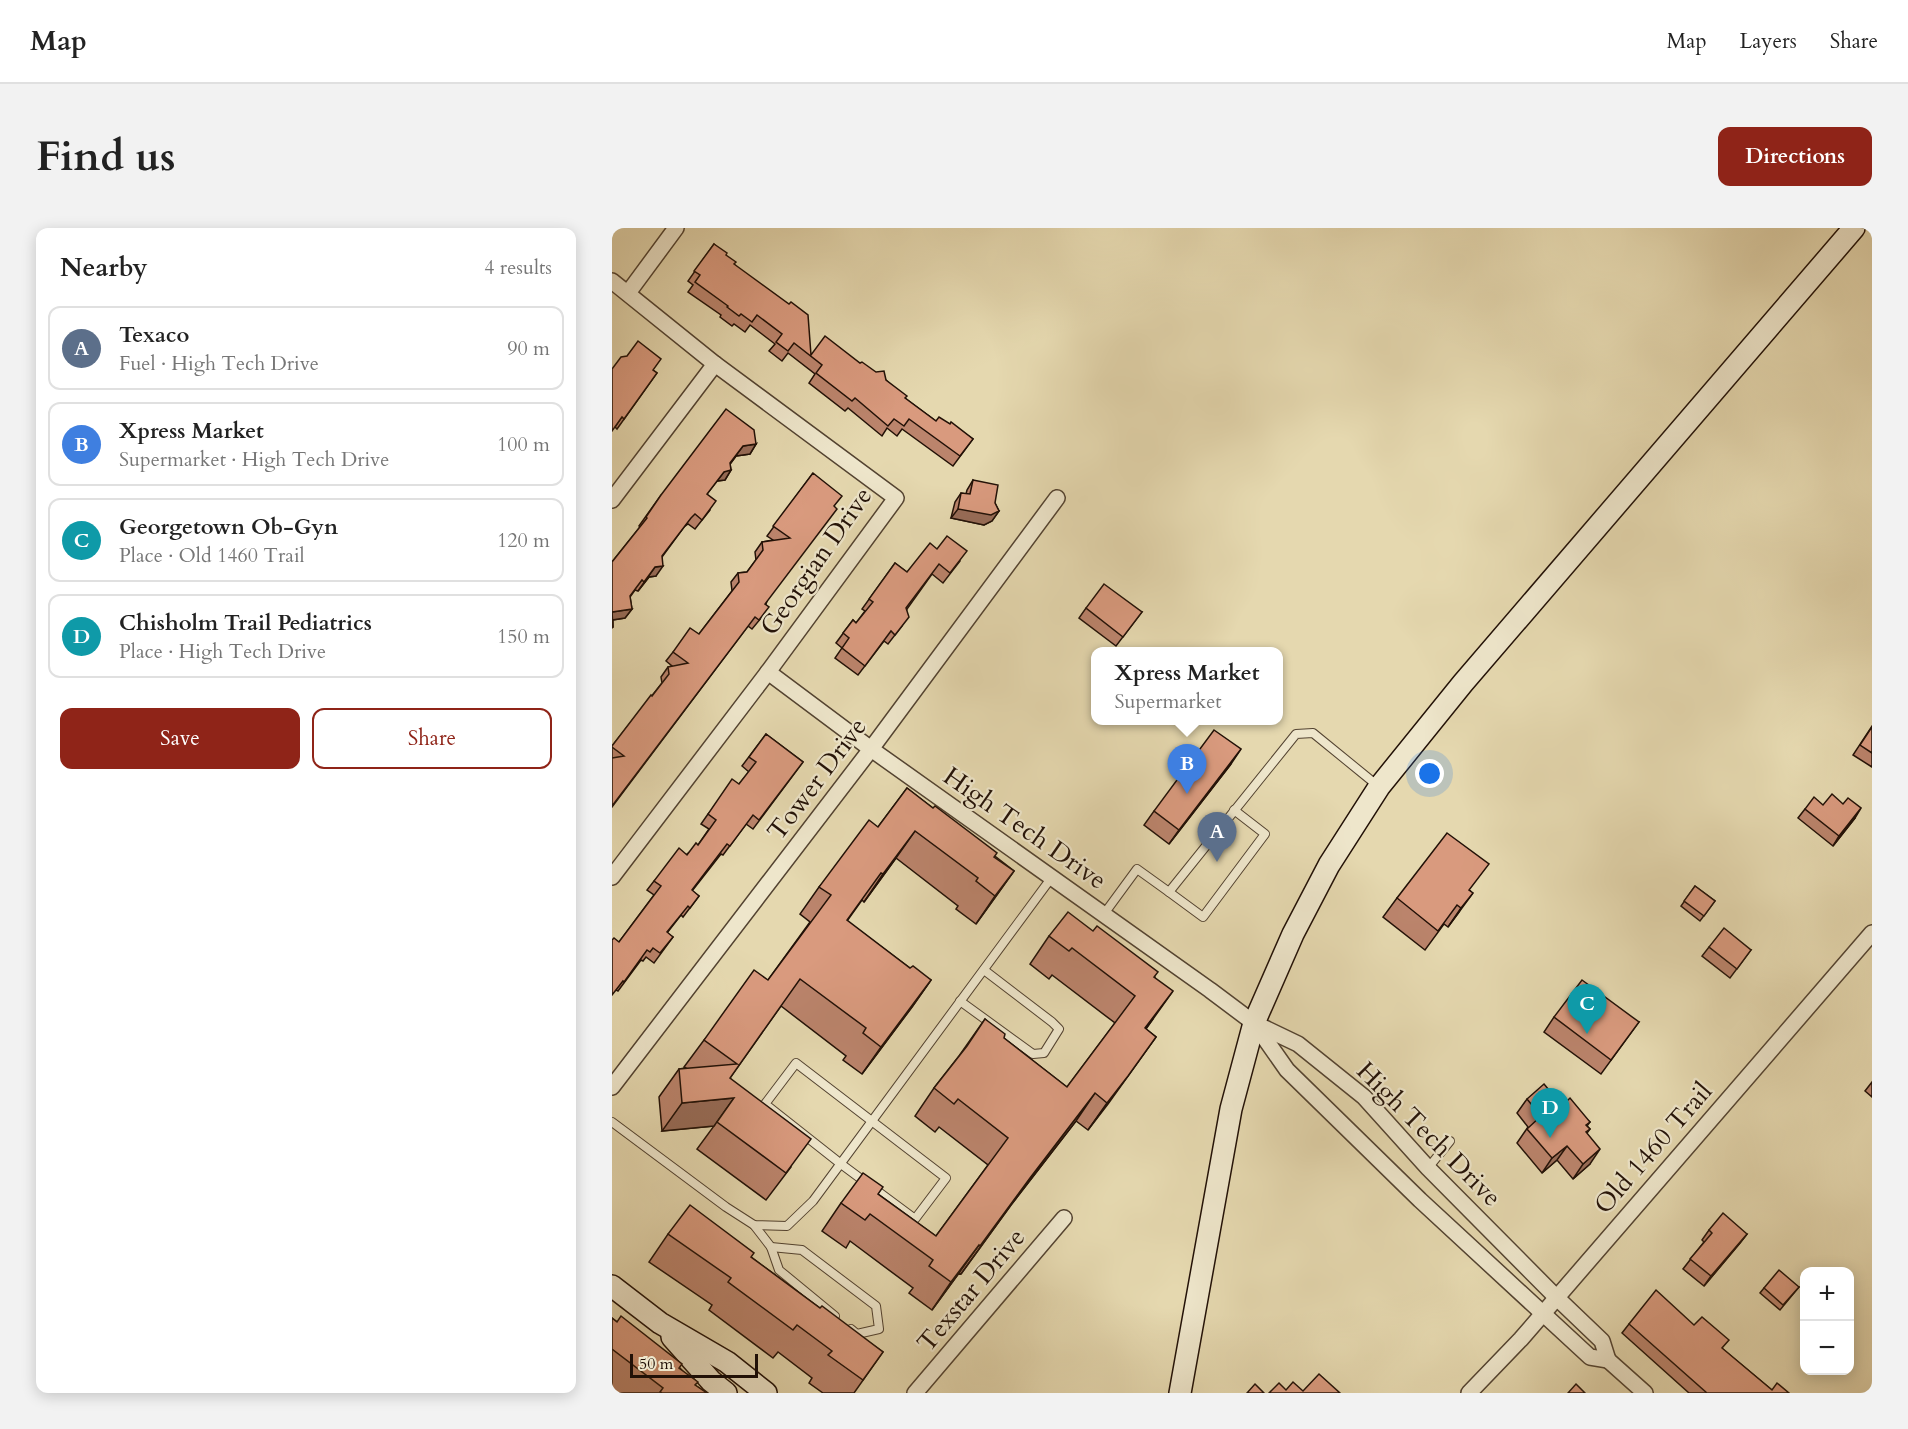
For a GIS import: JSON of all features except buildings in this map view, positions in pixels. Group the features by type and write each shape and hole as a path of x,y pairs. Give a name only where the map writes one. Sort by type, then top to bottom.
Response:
{"main road":[{"path":"1180,1393 1231,1109 1254,1023 1293,934 1329,865 1379,787 1471,674 1854,228"},
{"path":"612,1286 660,1323 727,1362 766,1393"},
{"path":"660,1323 711,1381 726,1393"}],"street":[{"path":"628,293 676,228"},
{"name":"Georgian Drive","path":"612,281 715,364 896,498 768,672 612,877"},
{"path":"612,500 715,364"},
{"name":"Tower Drive","path":"612,1087 871,748 1057,498"},
{"name":"High Tech Drive","path":"768,672 1254,1023 1298,1044 1365,1097 1428,1168 1602,1341 1608,1360 1590,1358 1420,1200 1287,1071 1254,1023"},
{"name":"Old 1460 Trail","path":"1469,1393 1521,1339 1872,933"},
{"name":"Texstar Drive","path":"915,1393 1064,1218"},
{"path":"1608,1360 1645,1393"}],"lane":[{"path":"1169,892 1296,734 1313,733 1379,787"},
{"path":"1104,914 1137,869 1203,917 1265,834 1234,810"},
{"path":"754,1225 787,1226 813,1202 1052,877"},
{"path":"960,1001 1033,1054 1044,1053 1059,1029 984,970"},
{"path":"796,1063 872,1122 946,1178 915,1219 765,1104 796,1063"},
{"path":"612,1122 726,1207 754,1225 771,1247 779,1270 840,1320"},
{"path":"1428,1168 1450,1141"},
{"path":"771,1247 802,1250 876,1306 879,1329 857,1334 848,1327"}],"place":[{"name":"Xpress Market","path":"1187,794"},
{"name":"Texaco","path":"1217,862"},
{"name":"Georgetown Ob-Gyn","path":"1587,1034"},
{"name":"Chisholm Trail Pediatrics","path":"1550,1138"}]}
